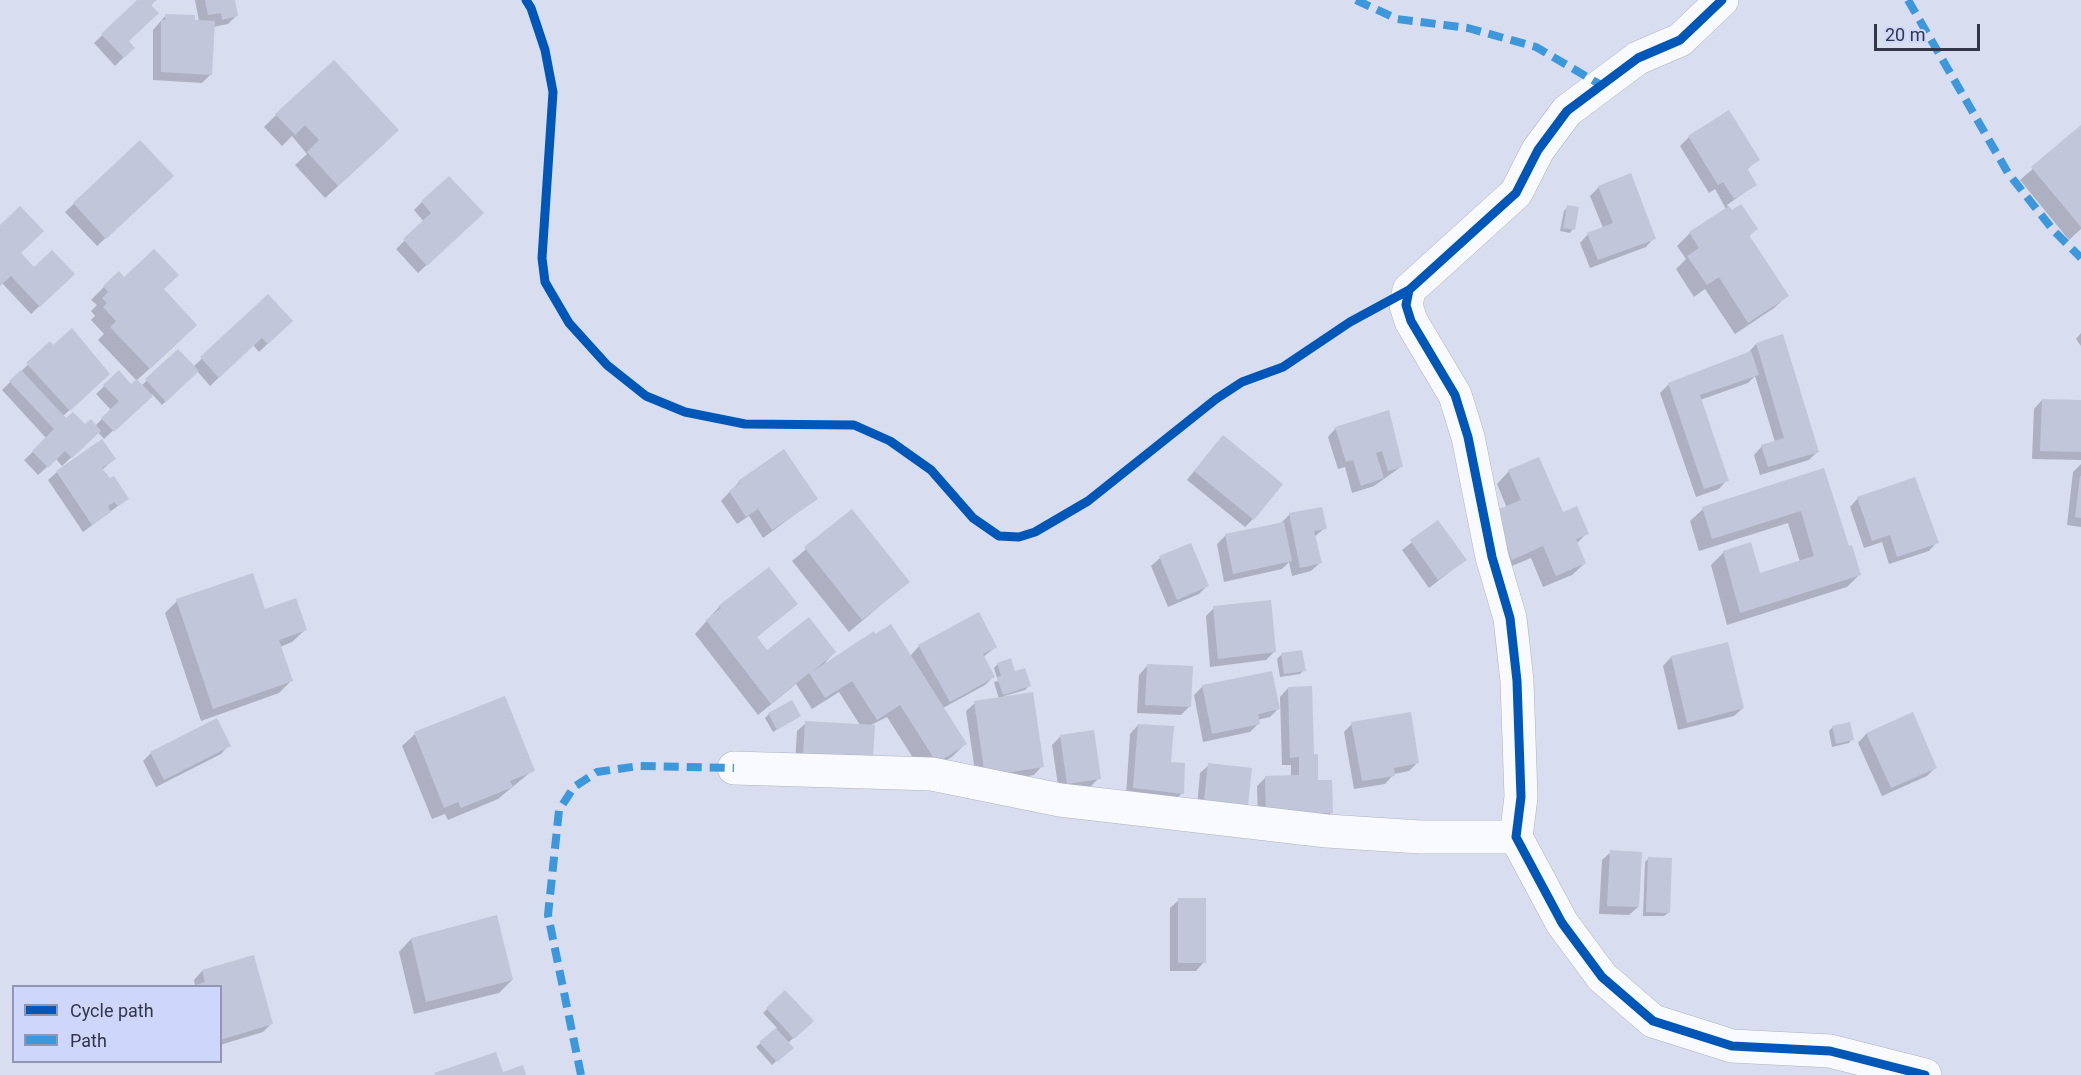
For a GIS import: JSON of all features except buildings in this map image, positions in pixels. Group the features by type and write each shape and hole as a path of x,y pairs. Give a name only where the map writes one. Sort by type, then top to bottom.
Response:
{"street":[{"path":"1722,0 1680,40 1638,58 1567,111 1538,150 1515,193 1409,290 1406,305 1411,321 1455,395 1468,437 1492,557 1510,618 1517,681 1521,797 1516,837 1562,923 1595,968 1653,1021 1732,1046 1830,1051 1925,1075"},
{"path":"734,768 932,774 1060,800 1315,830 1420,837 1516,837"}],"marked path":[{"path":"1356,0 1397,19 1468,28 1536,47 1601,85"},
{"path":"1908,0 2008,173 2054,231 2081,258"},
{"path":"581,1075 548,915 559,810 574,787 597,772 639,766 734,768"}],"cycle path":[{"path":"526,0 531,8 545,50 553,92 542,258 545,282 569,323 607,365 646,396 685,412 745,424 854,425 890,441 931,470 973,518 999,536 1019,537 1035,532 1088,501 1216,399 1242,382 1283,367 1350,322 1409,290"},
{"path":"1722,0 1680,40 1638,58 1567,111 1538,150 1516,193 1409,290 1406,305 1411,321 1455,395 1468,437 1492,557 1510,618 1517,681 1521,797 1516,837 1562,923 1602,977 1653,1021 1732,1046 1830,1051 1925,1075"}]}
